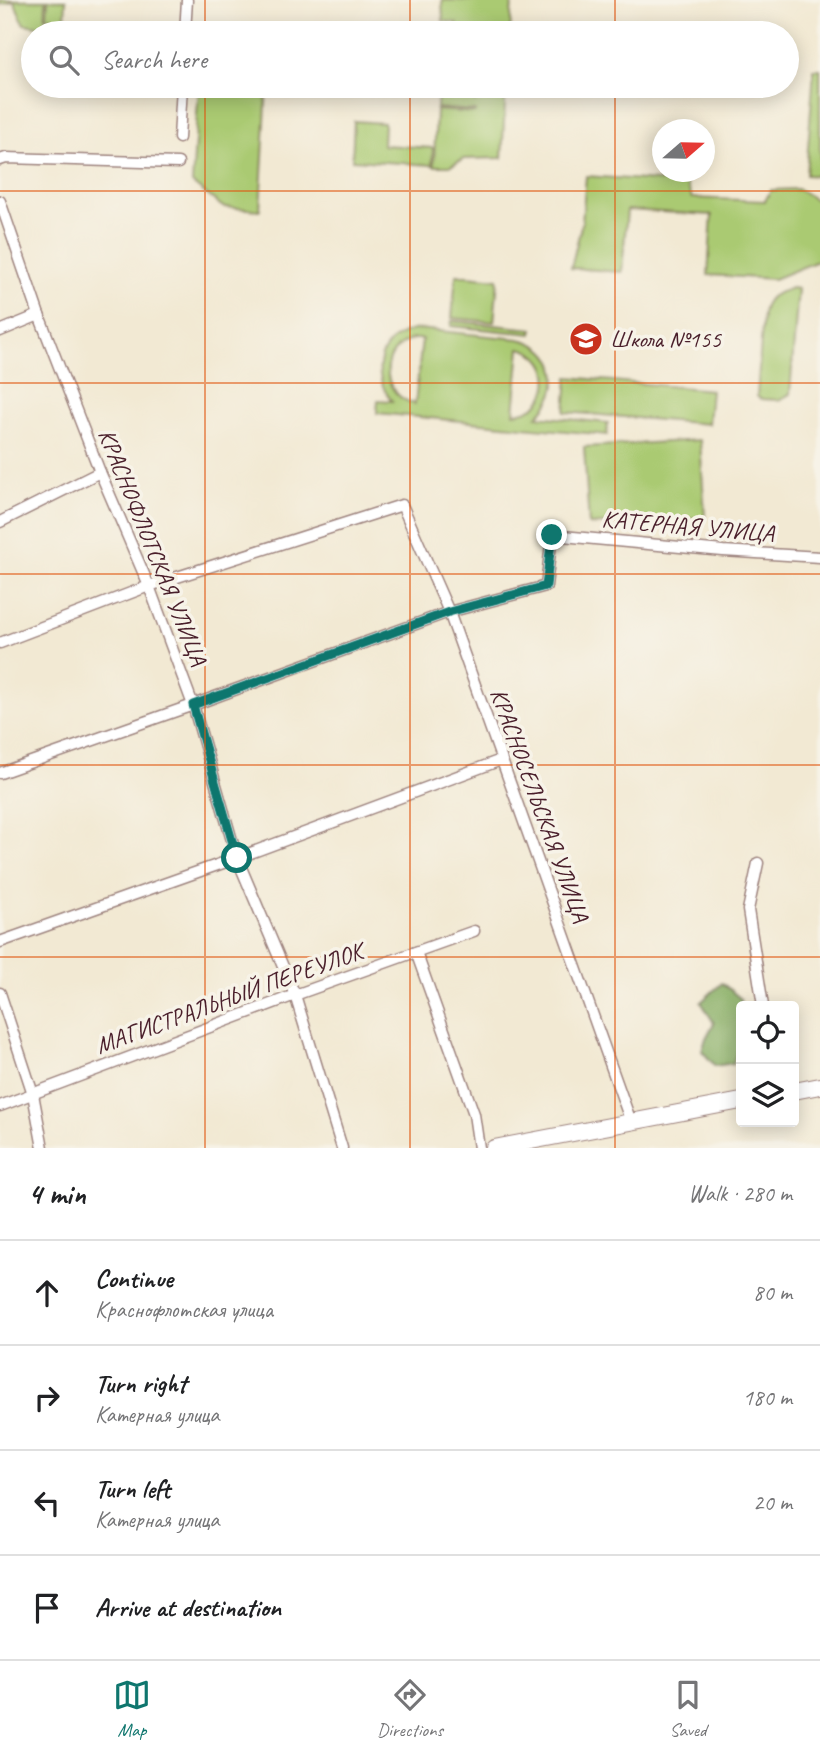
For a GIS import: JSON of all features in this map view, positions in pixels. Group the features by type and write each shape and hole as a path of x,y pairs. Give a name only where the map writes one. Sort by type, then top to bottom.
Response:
{"street":[{"path":"186,21 187,0"},
{"path":"179,138 181,98"},
{"path":"0,160 6,158 177,163"},
{"name":"КРАСНОФЛОТСКАЯ УЛИЦА","path":"1,205 39,315 100,472 149,586 193,705 237,858 295,995 342,1148"},
{"path":"0,331 39,315"},
{"path":"0,522 100,472"},
{"name":"КРАСНОСЕЛЬСКАЯ УЛИЦА","path":"149,586 402,505 449,612 631,1122"},
{"name":"КАТЕРНАЯ УЛИЦА","path":"0,773 449,612 546,586 552,535 820,557"},
{"path":"0,643 149,586"},
{"path":"0,942 501,760"},
{"path":"758,863 748,910 762,1001"},
{"name":"МАГИСТРАЛЬНЫЙ ПЕРЕУЛОК","path":"0,1106 474,931"},
{"path":"416,952 474,1114 479,1148"},
{"path":"0,993 33,1094 43,1148"},
{"path":"799,1090 820,1086"},
{"path":"494,1148 736,1102"}],"green space":[{"path":"0,0 46,0 45,21 23,21 14,1 0,5"},
{"path":"48,0 66,0 65,19 47,17"},
{"path":"442,0 512,1 511,21 443,21"},
{"path":"814,69 820,69 820,176 806,175"},
{"path":"198,98 266,98 260,210 223,207 192,183"},
{"path":"437,98 475,98 475,103 476,98 505,98 502,158 463,159 450,166 434,166 436,110 475,113 437,108"},
{"path":"354,121 384,123 383,145 433,148 432,165 352,160"},
{"path":"586,176 686,183 692,198 765,201 771,190 798,189 820,202 820,260 774,279 708,275 712,215 627,210 622,272 571,268 582,222"},
{"path":"456,275 498,279 494,322 452,318"},
{"path":"792,288 798,289 790,394 780,400 760,399 757,396 763,313 767,302 773,296"},
{"path":"452,321 533,329 532,334 451,326"},
{"path":"418,329 519,339 533,343 551,360 556,382 547,405 537,416 608,423 607,435 377,413 378,400 392,401 381,378 382,356 395,339","holes":["413,339 422,339 415,404 395,392 388,372 394,353","520,348 533,353 542,362 547,383 538,403 528,410 514,413"]},
{"path":"568,377 711,390 708,424 565,412"},
{"path":"700,440 705,518 589,525 584,447"},
{"path":"722,983 741,999 736,1001 736,1054 733,1063 715,1066 702,1051 714,1023 701,1002"}],"place":[{"name":"Школа №155","path":"586,339"}],"route":[{"path":"237,858 193,705 449,612 546,586 552,535"}]}
